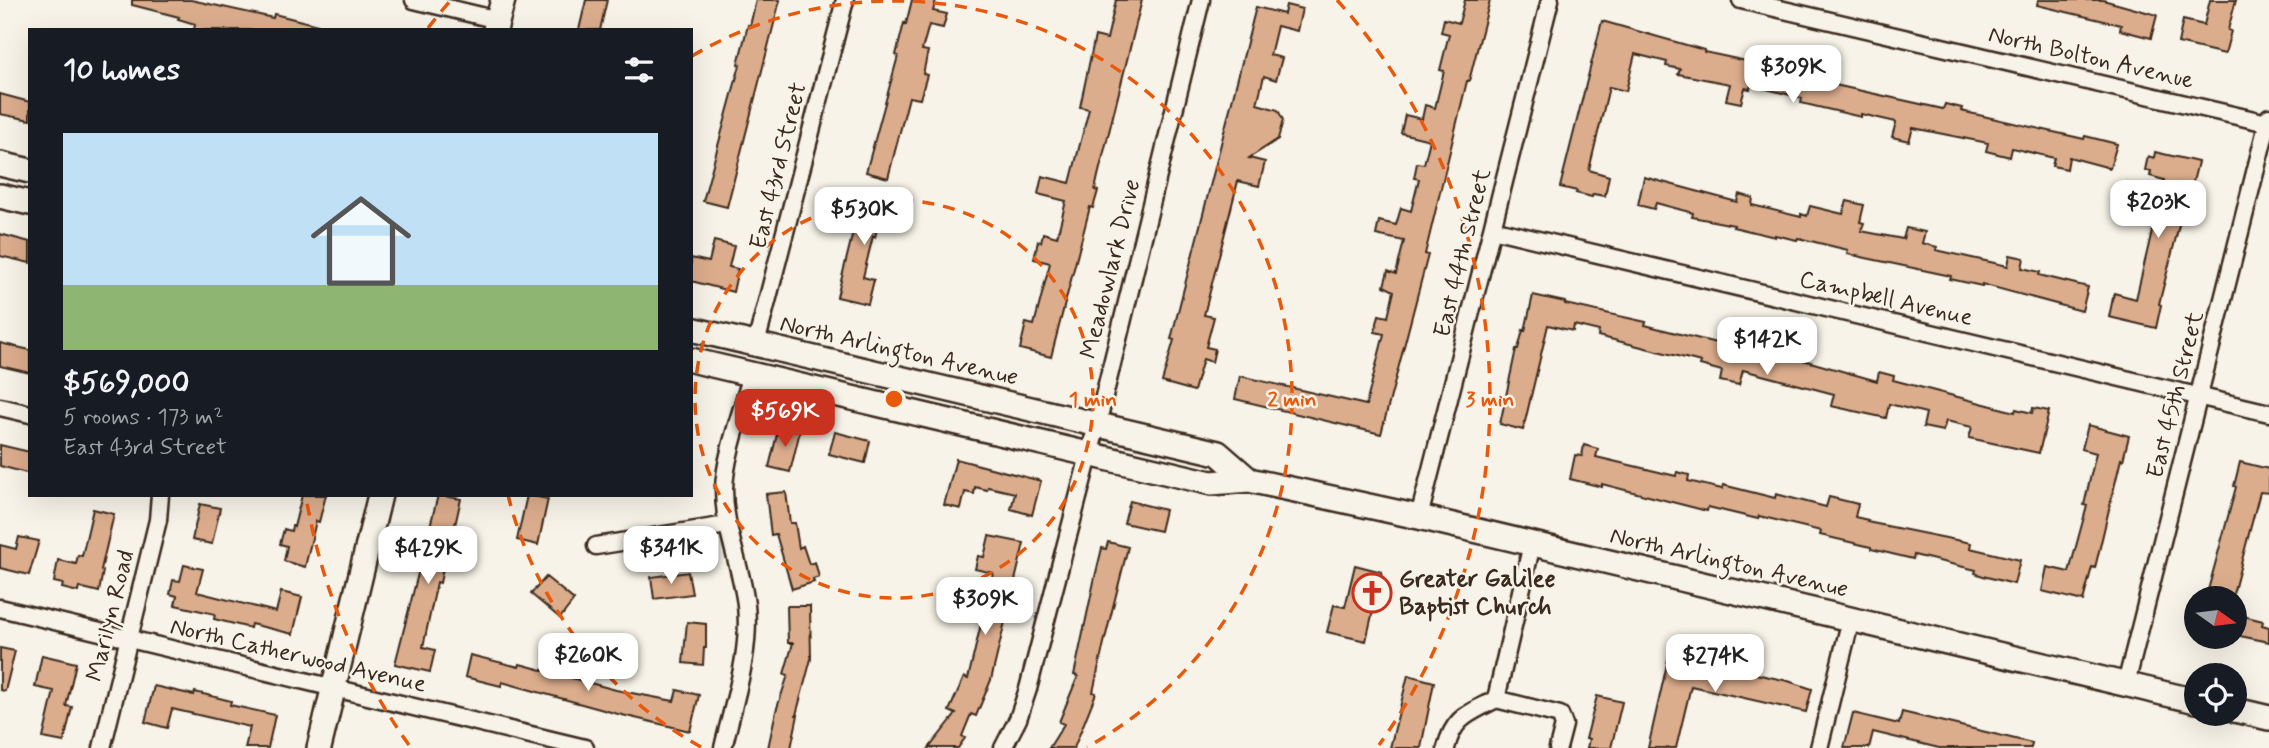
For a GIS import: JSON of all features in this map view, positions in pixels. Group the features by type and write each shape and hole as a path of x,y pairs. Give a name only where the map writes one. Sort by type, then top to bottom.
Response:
{"main road":[{"path":"0,164 28,171"},
{"path":"0,196 28,203"},
{"name":"North Arlington Avenue","path":"693,329 1218,453 1249,480"},
{"name":"North Arlington Avenue","path":"693,360 1211,483 1249,480 1419,517 2184,698"},
{"path":"319,748 380,497"},
{"path":"2247,713 2269,718"}],"street":[{"path":"414,0 499,17"},
{"name":"East 43rd Street","path":"756,344 845,0"},
{"name":"Meadowlark Drive","path":"1003,748 1018,719 1028,689 1097,425 1201,0"},
{"name":"East 44th Street","path":"1419,517 1550,0"},
{"name":"North Bolton Avenue","path":"1741,0 2268,120"},
{"name":"East 45th Street","path":"2126,684 2268,120"},
{"name":"Campbell Avenue","path":"1492,229 2269,413"},
{"path":"723,748 743,666 747,626 743,586 727,525 725,484 752,374"},
{"path":"0,407 28,414"},
{"name":"Marilyn Road","path":"102,748 158,520 160,497"},
{"path":"596,545 727,525"},
{"path":"1496,699 1532,544"},
{"name":"North Catherwood Avenue","path":"0,608 333,688 531,742 585,748"},
{"path":"1819,748 1851,619"},
{"path":"1446,748 1455,723 1496,699 1560,715 1564,724 1558,748"}],"building":[{"path":"132,0 191,0 273,18 274,14 318,25 318,28 194,28 195,24 178,19 179,17 132,5"},
{"path":"586,0 607,0 600,28 579,28"},
{"path":"756,0 780,0 727,207 703,201"},
{"path":"912,0 936,0 933,11 947,14 943,28 929,25 922,50 928,51 923,74 927,75 920,99 909,97 888,178 866,172"},
{"path":"1116,0 1142,0 1098,176 1095,190 1098,191 1093,208 1090,207 1051,357 1020,349 1026,323 1034,325 1050,263 1034,259 1038,241 1041,242 1043,233 1057,237 1066,201 1038,194 1042,176 1070,183 1089,109 1080,107 1095,36 1107,39"},
{"path":"1465,0 1490,0 1467,81 1425,254 1428,255 1381,434 1235,399 1240,376 1366,405 1384,334 1375,332 1379,315 1388,317 1394,291 1384,286 1388,271 1396,274 1404,241 1376,235 1379,221 1396,225 1401,208 1411,211 1419,179 1414,178 1417,163 1424,164 1430,140 1401,133 1405,115 1422,119 1425,105 1435,108 1444,71 1440,70 1449,34 1441,32 1444,19 1459,23"},
{"path":"2038,0 2103,0 2157,15 2151,38 2120,30 2121,25 2037,5"},
{"path":"2210,0 2236,0 2225,54 2178,43 2183,20 2204,25"},
{"path":"1286,5 1302,9 1297,31 1277,26 1270,55 1282,58 1276,80 1264,76 1257,104 1278,110 1283,120 1278,139 1249,158 1265,162 1259,186 1238,181 1204,315 1214,317 1206,347 1215,349 1212,362 1203,359 1194,391 1162,382 1256,7 1284,14"},
{"path":"1602,21 1704,52 1798,72 1817,81 1943,109 1945,104 1962,108 1961,111 2117,144 2110,168 2069,157 2067,169 2052,166 2054,158 2012,148 2010,157 1986,151 1988,143 1913,128 1909,141 1892,137 1896,122 1801,103 1802,98 1751,85 1750,89 1745,88 1741,103 1726,100 1730,84 1678,74 1680,69 1666,66 1667,62 1635,54 1626,91 1609,87 1589,170 1609,176 1605,196 1593,194 1592,197 1560,187"},
{"path":"0,94 28,101 28,120 0,114"},
{"path":"2155,152 2198,162 2192,186 2189,186 2159,304 2161,305 2156,328 2109,317 2114,293 2136,299 2164,180 2150,176 2151,171 2145,170 2148,156 2154,158"},
{"path":"1644,177 1737,202 1739,194 1753,198 1752,205 1801,217 1801,214 1807,216 1810,206 1843,214 1847,201 1864,205 1861,231 1903,239 1906,228 1925,232 1922,243 1937,247 1936,250 2008,266 2010,255 2024,258 2022,268 2088,287 2082,311 1982,284 1950,279 1951,276 1847,254 1848,250 1798,238 1775,237 1692,217 1693,213 1656,203 1654,209 1638,205"},
{"path":"879,187 898,192 892,215 881,213 875,237 873,236 863,277 874,280 868,304 837,297 861,200 875,203"},
{"path":"0,234 28,241 28,263 0,256"},
{"path":"714,241 734,246 729,267 738,269 733,292 693,282 693,258 709,262"},
{"path":"1533,295 1646,322 1645,325 1757,353 1758,348 1877,381 1879,372 1894,376 1893,380 2015,412 2016,409 2032,413 2033,408 2049,411 2039,453 1969,438 1972,427 1946,421 1943,431 1923,427 1926,413 1889,404 1886,418 1831,406 1834,394 1743,370 1739,385 1720,381 1722,371 1700,365 1701,362 1598,336 1599,331 1574,325 1573,331 1548,325 1523,430 1500,424 1516,349 1523,330 1525,331"},
{"path":"0,343 28,350 28,373 0,366"},
{"path":"2088,425 2129,436 2095,568 2092,567 2083,601 2042,591 2047,567 2069,572 2087,506 2084,505 2096,453 2082,449"},
{"path":"779,426 800,431 790,472 769,467"},
{"path":"835,432 870,441 865,463 829,454"},
{"path":"0,445 28,452 28,473 0,466"},
{"path":"1584,445 1598,449 1596,457 1676,476 1677,472 1689,475 1688,481 1722,489 1723,485 1775,498 1776,494 1826,507 1829,497 1858,504 1855,517 1868,520 1867,522 1971,543 1970,548 2020,560 2014,584 1983,576 1975,573 1976,570 1914,555 1913,559 1871,549 1820,535 1821,531 1759,516 1758,519 1708,507 1707,511 1602,484 1602,487 1570,479 1575,455 1582,456"},
{"path":"956,459 1041,481 1032,515 1011,509 1015,493 988,487 987,490 975,487 974,494 965,492 961,509 944,505"},
{"path":"2240,462 2269,469 2269,493 2260,492 2235,586 2209,586 2236,487 2234,486"},
{"path":"786,492 790,523 795,523 799,548 803,546 809,564 815,562 819,577 813,579 814,582 792,589 776,534 771,535 766,494"},
{"path":"302,497 325,497 319,522 316,521 305,567 284,561 287,546 280,544 284,529 291,531 292,526 294,527"},
{"path":"437,497 461,499 453,534 450,534 440,583 437,582 423,647 435,650 430,672 395,664"},
{"path":"527,497 548,499 538,545 517,540"},
{"path":"1130,501 1165,510 1160,531 1124,523"},
{"path":"200,504 220,508 212,544 192,540"},
{"path":"93,509 114,514 101,570 99,592 79,587 78,592 62,588 63,584 54,582 58,560 76,564 78,555 82,556"},
{"path":"989,536 1024,543 991,680 976,716 971,714 962,736 965,738 958,748 929,748 956,714 949,711 964,677 968,679 993,573 975,569 978,556 984,557"},
{"path":"19,537 39,541 29,575 0,568 0,545 16,549"},
{"path":"1108,542 1128,547 1093,692 1096,693 1074,748 1049,748 1064,724 1059,722 1078,676 1074,675 1095,577 1102,548 1106,549"},
{"path":"184,565 203,569 197,592 276,612 281,592 302,597 293,634 251,624 250,628 214,619 215,614 175,605 177,596 170,594 173,580 180,581"},
{"path":"1355,565 1382,572 1366,641 1327,632 1334,605 1345,607"},
{"path":"688,572 692,594 654,599 651,577"},
{"path":"546,577 574,600 560,618 531,594"},
{"path":"787,606 810,606 811,659 796,715 791,748 768,748 788,675 784,674 793,643 788,643"},
{"path":"2247,617 2263,621 2262,625 2269,627 2269,642 2247,637"},
{"path":"687,622 706,624 703,665 683,663"},
{"path":"0,648 15,651 5,691 0,690"},
{"path":"42,655 76,663 66,706 72,707 64,742 43,738 54,691 35,687"},
{"path":"470,655 519,667 520,664 616,690 674,701 677,690 699,695 690,731 502,682 501,686 465,677"},
{"path":"1669,655 1788,681 1812,689 1806,712 1691,686 1676,748 1648,748"},
{"path":"1408,675 1434,682 1421,748 1390,748"},
{"path":"154,686 194,695 195,692 231,701 230,705 275,715 268,748 245,748 250,727 172,709 167,728 145,722"},
{"path":"1597,696 1622,702 1611,748 1587,748 1589,739 1586,739"},
{"path":"1902,712 2032,743 2031,748 1939,748 1873,732 1869,748 1844,748 1853,713 1899,724"}],"place":[{"name":"Greater Galilee Baptist Church","path":"1372,593"}]}
